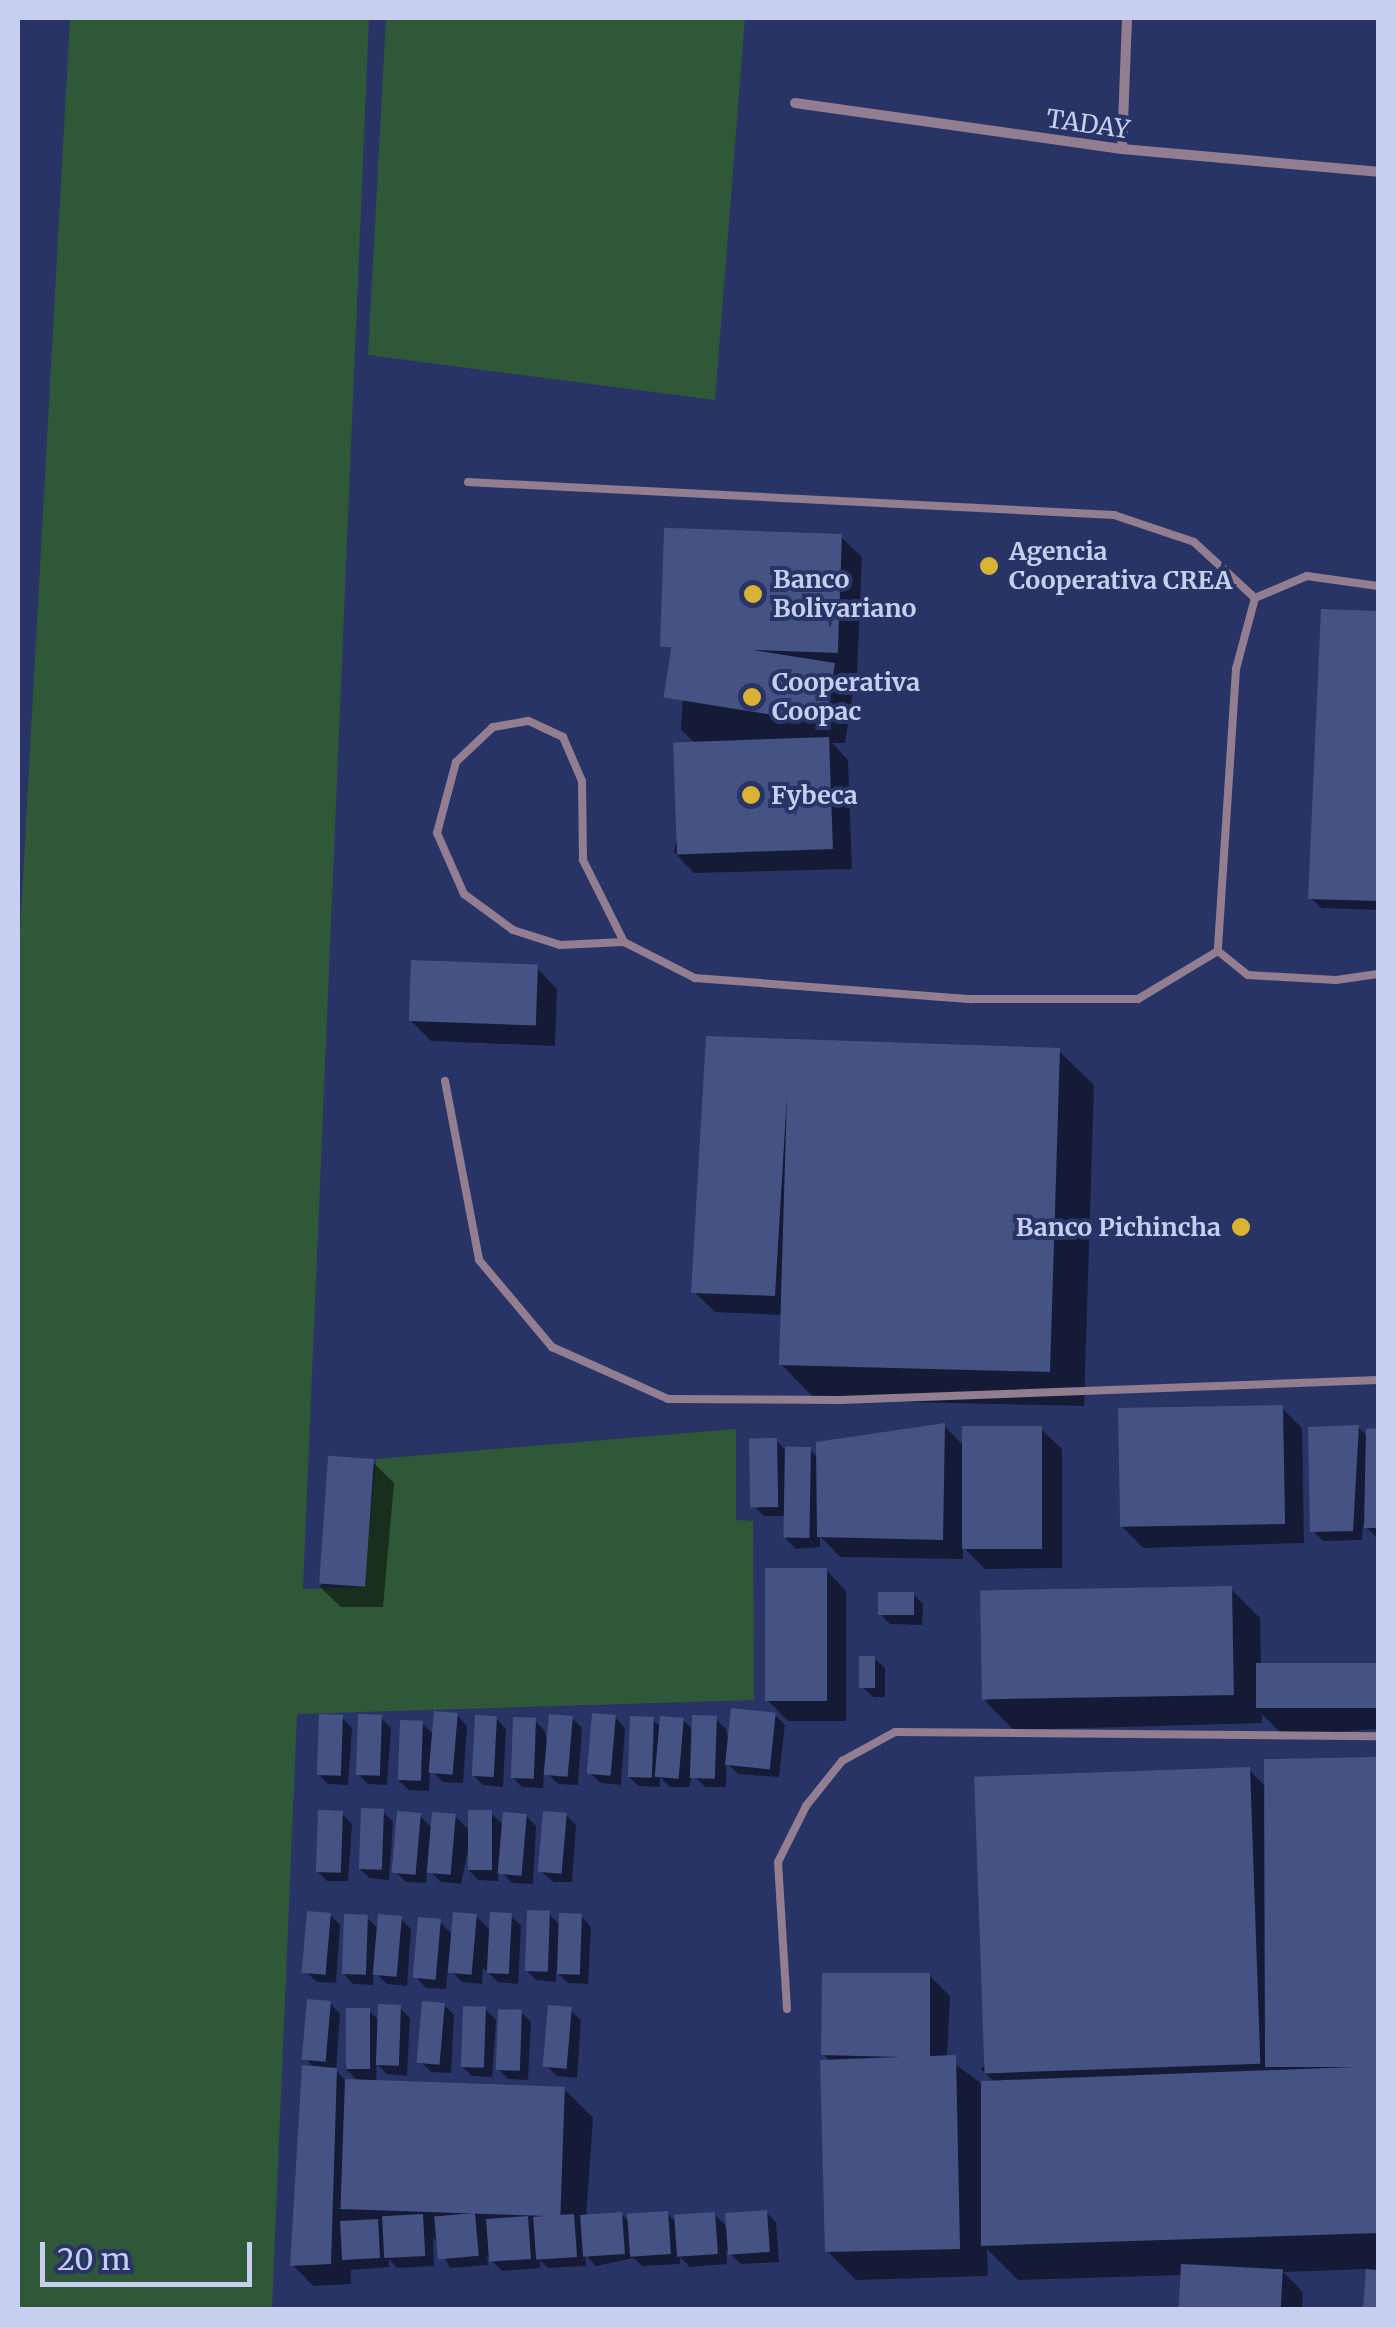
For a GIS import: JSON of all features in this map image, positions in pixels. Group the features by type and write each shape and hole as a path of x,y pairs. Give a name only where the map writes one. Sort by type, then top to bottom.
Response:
{"street":[{"path":"1122,150 1127,18"},
{"name":"TADAY","path":"794,103 1122,150 1378,172"}],"lane":[{"path":"468,482 1114,514 1194,542 1255,598"},
{"path":"1255,598 1306,576 1378,586"},
{"path":"1218,951 1236,669 1255,598"},
{"path":"624,942 582,860 582,781 562,737 528,721 493,727 456,762 437,832 464,894 514,930 560,946 624,942 694,978 972,1000 1138,999 1218,951"},
{"path":"1218,951 1248,975 1336,980 1378,974"},
{"path":"446,1080 478,1260 552,1348 668,1399 840,1400 1378,1380"},
{"path":"788,2009 778,1862 806,1806 842,1761 895,1732 1378,1736"}],"green space":[{"path":"70,18 369,18 303,1589 364,1587 376,1459 736,1429 736,1520 753,1521 754,1700 297,1714 272,2309 18,2309 18,969"},
{"path":"386,18 745,18 715,400 368,355"}],"building":[{"name":"Banco Bolivariano","path":"664,528 842,534 838,653 660,647"},
{"path":"1321,609 1378,611 1378,901 1308,899"},
{"name":"Cooperativa Coopac","path":"673,637 835,663 825,723 663,698"},
{"name":"Fybeca","path":"829,737 833,849 677,854 673,742"},
{"path":"411,960 538,964 536,1025 409,1021"},
{"path":"706,1036 1060,1048 1050,1372 779,1365 787,1094 775,1296 691,1293"},
{"path":"1283,1405 1285,1524 1120,1527 1118,1408"},
{"path":"945,1423 943,1540 817,1537 816,1442"},
{"path":"1359,1425 1353,1531 1310,1532 1308,1427"},
{"path":"962,1426 1042,1426 1042,1549 962,1549"},
{"path":"1378,1428 1378,1528 1364,1528 1366,1429"},
{"path":"749,1438 777,1438 778,1507 750,1507"},
{"path":"785,1447 811,1447 809,1538 783,1538"},
{"path":"328,1456 374,1459 365,1587 319,1583"},
{"path":"765,1568 827,1568 827,1701 765,1701"},
{"path":"1232,1586 1234,1695 982,1699 980,1590"},
{"path":"878,1592 914,1592 914,1615 878,1615"},
{"path":"859,1656 875,1656 875,1688 859,1688"},
{"path":"1256,1663 1378,1663 1378,1708 1256,1708"},
{"path":"731,1708 776,1713 770,1769 725,1765"},
{"path":"434,1711 458,1713 453,1775 429,1773"},
{"path":"592,1713 616,1715 611,1776 587,1774"},
{"path":"319,1714 343,1715 341,1776 317,1775"},
{"path":"358,1714 382,1715 380,1776 356,1775"},
{"path":"549,1714 573,1716 568,1777 544,1775"},
{"path":"475,1715 497,1716 494,1777 472,1776"},
{"path":"692,1715 717,1716 715,1779 690,1778"},
{"path":"630,1716 654,1717 652,1778 628,1777"},
{"path":"660,1716 684,1718 679,1779 655,1777"},
{"path":"513,1717 536,1718 534,1779 511,1778"},
{"path":"400,1720 423,1721 421,1781 398,1780"},
{"path":"1378,1757 1378,2233 981,2246 981,2081 1354,2067 1265,2067 1264,1759"},
{"path":"1250,1767 1260,2064 985,2073 974,1777"},
{"path":"361,1808 384,1809 382,1870 359,1869"},
{"path":"318,1810 343,1811 341,1873 316,1872"},
{"path":"468,1810 492,1810 492,1870 468,1870"},
{"path":"397,1811 421,1813 416,1875 392,1873"},
{"path":"543,1811 567,1813 562,1874 538,1872"},
{"path":"432,1812 456,1814 451,1875 427,1873"},
{"path":"503,1812 527,1814 522,1876 498,1874"},
{"path":"527,1910 550,1911 548,1972 525,1971"},
{"path":"307,1911 331,1913 326,1975 302,1973"},
{"path":"453,1912 477,1914 472,1975 448,1973"},
{"path":"490,1912 512,1913 509,1974 487,1973"},
{"path":"559,1913 582,1914 580,1975 557,1974"},
{"path":"344,1914 368,1915 366,1975 342,1974"},
{"path":"378,1914 402,1916 397,1977 373,1975"},
{"path":"418,1917 441,1919 436,1980 413,1978"},
{"path":"822,1973 930,1973 930,2056 956,2055 960,2249 825,2252 820,2060 900,2057 821,2055"},
{"path":"307,1999 331,2001 326,2062 302,2060"},
{"path":"422,2001 445,2003 440,2065 417,2063"},
{"path":"378,2004 401,2005 399,2066 376,2065"},
{"path":"548,2005 572,2007 567,2069 543,2067"},
{"path":"463,2006 486,2007 484,2068 461,2067"},
{"path":"346,2008 370,2008 370,2069 346,2069"},
{"path":"498,2009 522,2010 520,2071 496,2070"},
{"path":"302,2065 337,2068 331,2264 290,2266"},
{"path":"345,2079 565,2087 560,2217 340,2209"},
{"path":"767,2210 770,2252 728,2255 725,2213"},
{"path":"668,2211 671,2254 630,2257 627,2214"},
{"path":"622,2212 625,2254 583,2257 580,2215"},
{"path":"715,2212 718,2254 677,2257 674,2215"},
{"path":"475,2213 479,2256 438,2259 434,2217"},
{"path":"423,2214 425,2256 384,2258 382,2216"},
{"path":"574,2214 577,2257 536,2260 533,2217"},
{"path":"528,2216 531,2259 489,2262 486,2219"},
{"path":"378,2219 380,2258 342,2260 340,2221"},
{"path":"1181,2264 1283,2269 1281,2310 1179,2310"},
{"path":"1366,2269 1378,2270 1378,2310 1363,2310"}],"place":[{"name":"Agencia Cooperativa CREA","path":"989,566"},
{"name":"Banco Bolivariano","path":"753,594"},
{"name":"Cooperativa Coopac","path":"752,697"},
{"name":"Fybeca","path":"751,795"},
{"name":"Banco Pichincha","path":"1241,1227"}]}
